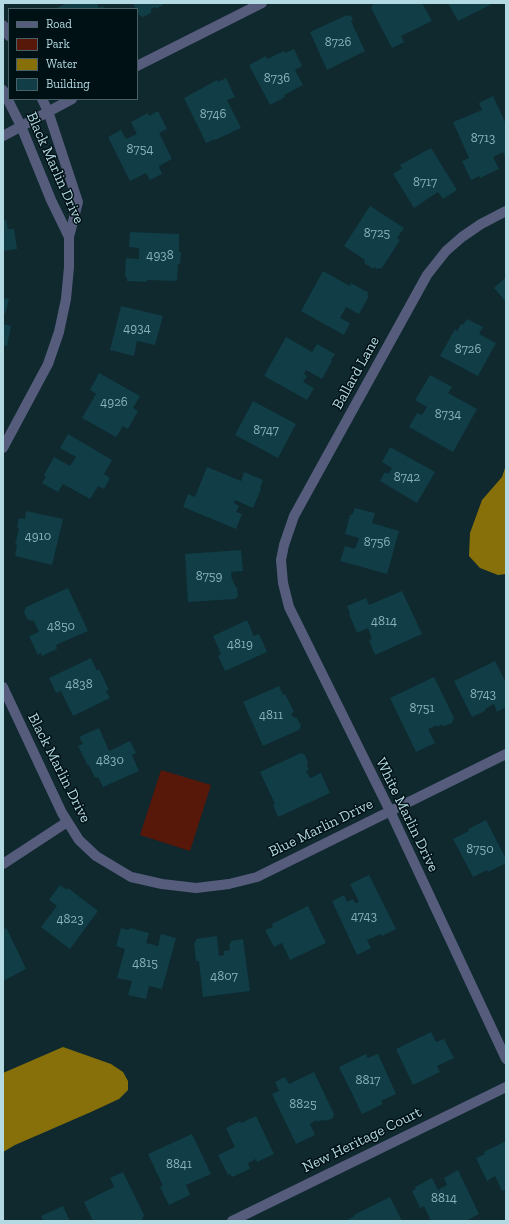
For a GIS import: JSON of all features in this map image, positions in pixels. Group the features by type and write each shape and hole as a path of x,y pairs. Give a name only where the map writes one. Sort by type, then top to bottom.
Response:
{"street":[{"path":"138,65 262,3"},
{"path":"3,25 8,34"},
{"name":"Black Marlin Drive","path":"3,90 21,126 51,200 69,237"},
{"name":"Black Marlin Drive","path":"3,448 48,364 59,332 66,299 69,237 78,202 48,111 42,100"},
{"path":"3,136 70,100"},
{"name":"Ballard Lane","path":"283,583 281,560 284,545 294,516 427,275 446,250 462,237 481,224 506,211"},
{"name":"White Marlin Drive","path":"283,583 289,607 390,811 506,1059"},
{"name":"Black Marlin Drive","path":"3,687 62,813 79,840 96,856 131,877 162,884 196,888 229,884 257,877"},
{"name":"Blue Marlin Drive","path":"257,877 506,754"},
{"path":"3,864 67,822"},
{"name":"New Heritage Court","path":"232,1221 506,1086"}],"green space":[{"path":"161,770 211,785 190,851 140,835"}],"water":[{"path":"506,465 506,574 498,575 480,568 469,556 470,533 482,500 502,477"},
{"path":"63,1047 111,1064 123,1072 128,1081 128,1090 119,1099 15,1145 3,1152 3,1073"}],"building":[{"path":"67,3 97,3 99,8 57,8"},
{"path":"133,3 166,3 156,9 155,7 151,9 151,13 143,17 139,15 138,8 136,8"},
{"path":"373,3 422,3 432,21 401,36 404,42 392,48 371,8"},
{"path":"448,3 494,3 458,21"},
{"path":"347,15 351,15 353,20 351,21 365,51 327,70 310,32"},
{"path":"294,49 302,66 295,70 303,85 284,95 285,97 270,105 249,65 266,56 267,59 284,51 285,53"},
{"path":"226,78 235,97 227,100 241,128 206,143 184,98 217,80 218,82"},
{"path":"493,96 506,124 506,157 503,152 493,157 499,169 480,178 479,176 471,180 462,161 469,158 453,122 482,110 479,103"},
{"path":"158,111 167,129 159,133 172,159 159,166 162,174 150,180 146,173 130,181 108,137 121,130 126,139 137,134 131,122 148,113 149,116"},
{"path":"431,148 457,190 443,199 438,192 414,208 393,174 402,168 400,165"},
{"path":"370,206 404,228 397,238 400,240 382,268 377,269 374,267 373,269 364,263 365,260 344,246"},
{"path":"3,220 6,220 8,229 14,229 17,249 3,251"},
{"path":"130,232 179,234 179,252 181,252 180,264 178,264 177,281 127,281 127,277 125,278 126,258 139,259 139,248 129,247"},
{"path":"323,271 350,286 351,283 369,293 367,295 369,296 359,314 346,307 340,318 350,323 344,335 301,311"},
{"path":"506,277 506,302 494,288"},
{"path":"3,298 9,299 5,314 3,313"},
{"path":"121,306 163,316 155,345 137,341 134,356 110,350"},
{"path":"467,319 483,327 479,334 496,343 478,376 440,356 455,329 457,331 461,324 463,325"},
{"path":"3,324 11,326 7,346 3,345"},
{"path":"286,337 312,352 317,344 335,354 322,379 306,370 304,374 307,376 303,382 314,388 307,400 264,376"},
{"path":"99,373 140,396 133,408 138,411 128,429 123,426 116,437 82,418 96,394 90,390"},
{"path":"430,375 452,387 448,393 477,409 453,452 409,427 417,413 422,415 427,407 415,400"},
{"path":"253,401 296,424 278,458 235,435"},
{"path":"68,434 112,460 104,474 110,478 104,489 98,486 90,499 63,484 58,492 42,483 46,477 44,475 54,457 70,466 76,457 60,448"},
{"path":"390,447 435,472 417,503 380,481 385,472 388,474 392,468 382,462"},
{"path":"207,467 241,481 244,472 263,480 253,508 235,500 234,503 239,506 236,512 242,514 236,529 183,507 188,494 195,497"},
{"path":"355,508 375,513 372,523 399,531 387,574 340,561 345,546 355,549 359,538 345,534 350,515 352,515"},
{"path":"26,511 63,519 52,565 15,556 19,518 25,519"},
{"path":"241,550 243,571 231,572 232,580 237,588 238,596 235,599 188,602 185,554"},
{"path":"68,588 88,631 56,645 57,649 42,656 41,653 38,655 29,636 39,632 34,621 28,620 24,612 26,607"},
{"path":"402,591 422,634 375,655 369,640 372,639 368,628 357,633 347,606 366,598 369,605"},
{"path":"247,620 254,636 259,634 267,652 225,671 218,656 221,654 213,636"},
{"path":"91,658 97,671 99,669 109,690 106,691 110,698 73,716 61,691 56,693 49,678"},
{"path":"495,661 506,683 506,707 497,712 494,704 485,709 485,711 472,717 454,681"},
{"path":"434,677 454,718 452,723 437,727 437,725 428,729 435,743 416,752 390,698"},
{"path":"279,686 294,712 291,714 293,717 297,718 301,726 299,730 263,746 243,702"},
{"path":"99,728 109,751 130,741 136,753 132,755 139,771 103,787 98,777 95,778 78,746 83,744 79,737"},
{"path":"301,753 305,755 308,763 307,766 309,770 306,771 310,778 321,773 330,793 278,817 273,805 275,804 260,772"},
{"path":"486,820 506,859 506,863 488,872 487,870 473,877 453,839"},
{"path":"369,875 396,929 382,936 381,934 367,940 371,948 357,955 332,901 344,895 347,902 353,899 355,903 359,902 350,884"},
{"path":"60,885 67,890 68,888 98,911 70,949 41,927 57,906 49,900"},
{"path":"308,906 326,943 290,960 282,943 274,947 265,930 273,927 272,924"},
{"path":"3,928 7,929 26,969 3,981"},
{"path":"121,928 129,930 130,928 149,933 146,943 158,946 161,934 176,938 162,989 149,986 146,999 128,995 132,981 117,978 125,949 116,946"},
{"path":"217,936 219,956 224,955 224,951 230,950 229,944 231,941 243,939 250,991 203,997 199,961 196,961 194,942 196,942 196,939"},
{"path":"431,1032 436,1042 444,1039 454,1058 437,1066 440,1072 413,1085 396,1049"},
{"path":"366,1054 367,1058 378,1054 396,1094 381,1101 383,1104 362,1114 339,1067"},
{"path":"314,1072 334,1114 333,1118 326,1121 322,1120 317,1122 317,1120 310,1124 315,1135 296,1144 272,1094 279,1091 275,1082 285,1077 289,1084"},
{"path":"256,1116 274,1154 257,1162 256,1159 248,1163 250,1169 232,1177 230,1174 228,1175 218,1155 235,1147 226,1128 240,1121 241,1123"},
{"path":"192,1134 211,1174 186,1185 190,1195 169,1205 160,1187 163,1186 148,1154"},
{"path":"506,1141 506,1189 502,1191 495,1176 487,1181 476,1158 485,1154 484,1152"},
{"path":"458,1170 479,1214 466,1221 431,1221 424,1206 420,1208 412,1191 416,1189 415,1187 432,1178 438,1190 447,1185 444,1178"},
{"path":"123,1172 144,1215 142,1220 93,1221 84,1202 114,1187 110,1178"},
{"path":"390,1197 402,1221 347,1220 355,1216 354,1215"},
{"path":"63,1206 70,1221 41,1221 43,1220 41,1216"}]}
